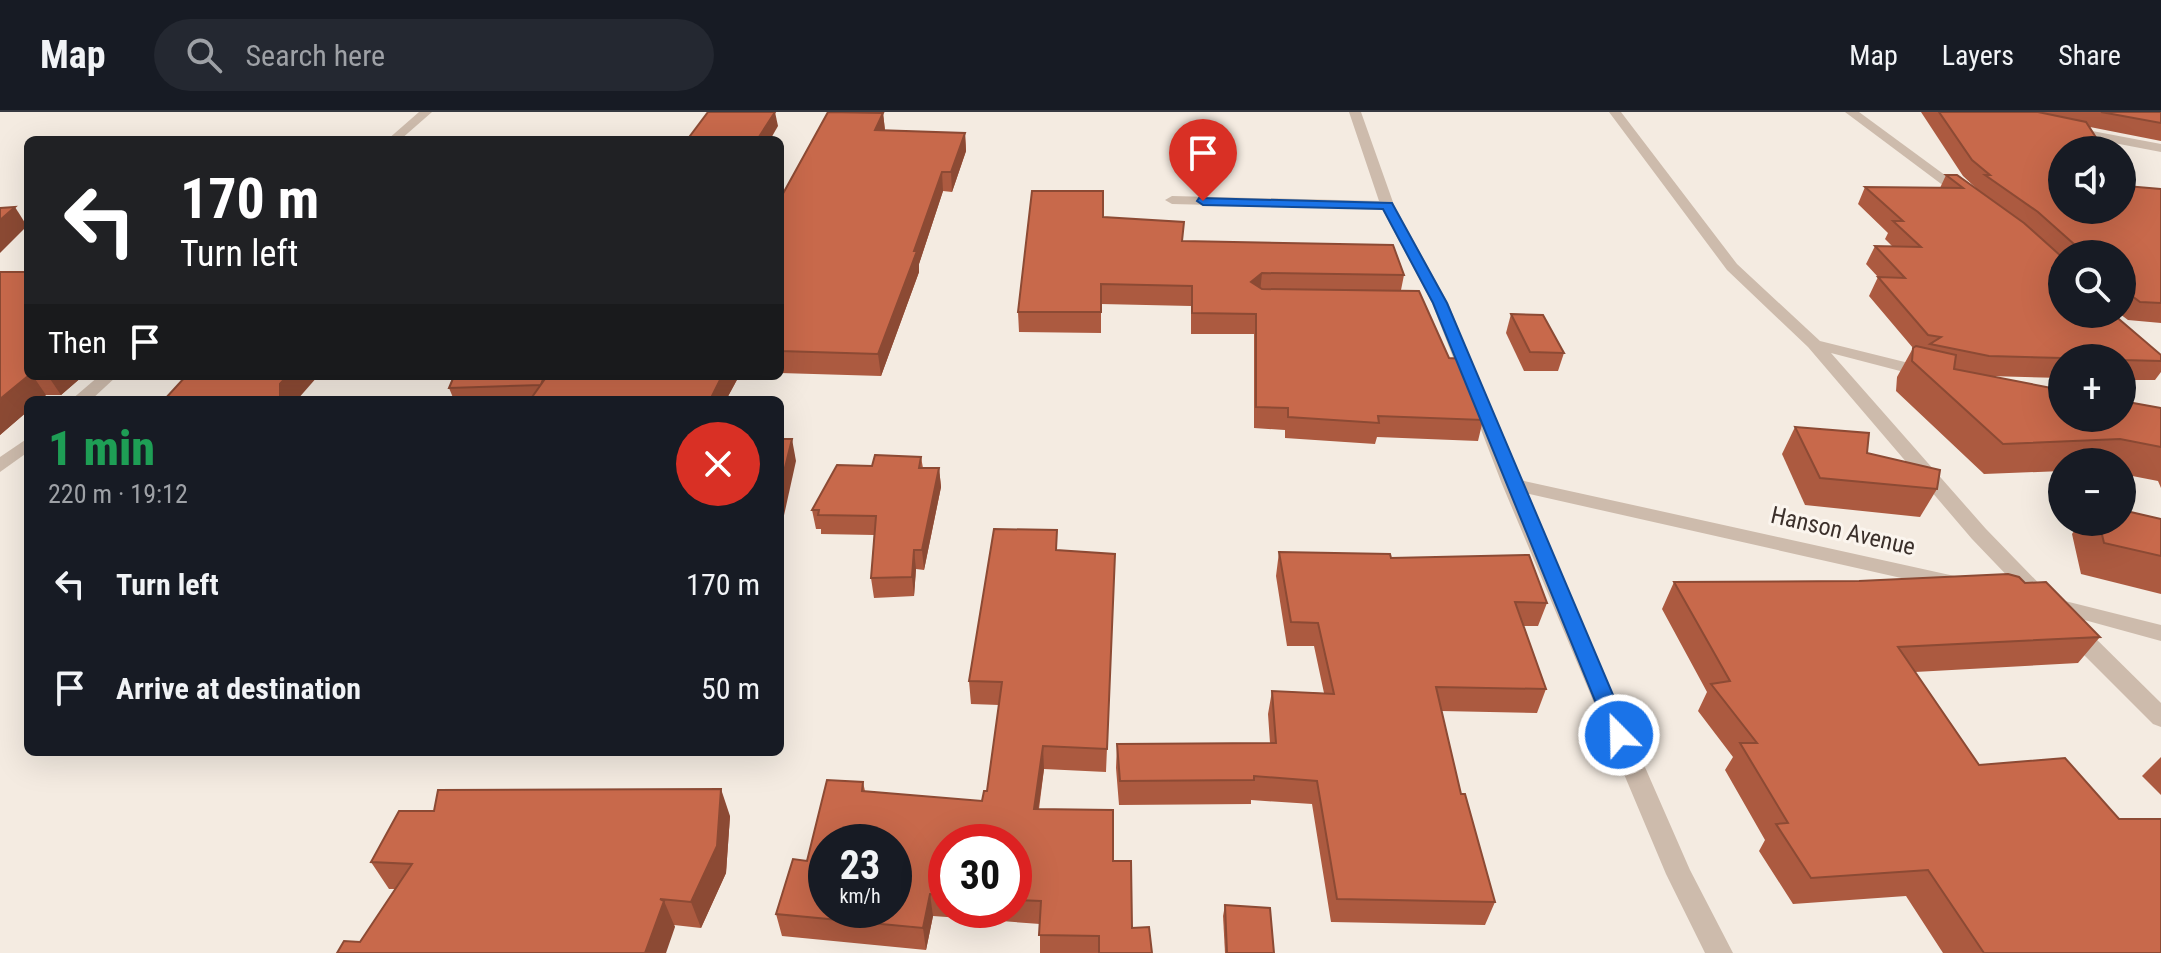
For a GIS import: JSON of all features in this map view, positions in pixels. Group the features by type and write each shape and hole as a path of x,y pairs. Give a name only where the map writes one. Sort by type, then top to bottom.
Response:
{"street":[{"path":"398,136 426,112"},
{"path":"1355,112 1387,205 1512,484 1679,874 1719,953"},
{"path":"1615,112 1732,267 1814,344 1979,534 2161,718"},
{"path":"1851,112 1971,200"},
{"path":"2064,130 2161,148"},
{"path":"1172,200 1387,205"},
{"path":"1814,344 1940,376"},
{"path":"85,396 104,380"},
{"path":"0,466 24,446"},
{"name":"Hanson Avenue","path":"1512,484 1985,590"},
{"path":"2016,596 2161,633"}],"building":[{"path":"708,112 775,112 760,136 690,136"},
{"path":"828,112 883,113 875,130 965,133 951,172 942,172 914,251 917,251 878,354 784,351 784,192"},
{"path":"1939,112 2038,112 2086,122 2095,136 2048,136 2048,221 1985,175 1990,175 1972,160"},
{"path":"2101,112 2161,112 2161,123"},
{"path":"1946,175 1957,175 2024,223 2048,244 2048,328 2129,328 2161,355 2161,361 2136,360 2136,344 2048,344 2048,358 1989,356 1930,344 1941,337 1928,335 1878,277 1905,278 1875,246 1921,247 1893,221 1903,221 1865,187 1963,188"},
{"path":"2136,187 2161,189 2161,303 2136,299 2136,240 2069,240 2051,224 2136,224"},
{"path":"1032,191 1103,191 1103,217 1184,222 1182,241 1393,245 1404,275 1262,273 1251,282 1262,289 1419,291 1449,358 1464,359 1483,420 1378,416 1379,423 1288,417 1288,408 1256,407 1256,314 1192,313 1192,286 1101,284 1101,312 1018,312"},
{"path":"15,207 0,220 0,208"},
{"path":"0,272 24,272 24,379 0,399"},
{"path":"1511,314 1543,315 1564,353 1530,352"},
{"path":"1916,346 1956,355 1954,369 2048,387 2048,432 2136,432 2136,404 2161,408 2161,447 2120,439 2003,444 1912,361"},
{"path":"182,380 284,380 280,384 280,396 168,396"},
{"path":"452,380 543,380 541,385 449,388"},
{"path":"544,380 720,380 712,396 533,396"},
{"path":"1795,427 1869,433 1867,453 1940,470 1937,489 1820,478"},
{"path":"784,439 792,439 784,472"},
{"path":"875,455 921,457 919,468 939,468 922,550 914,550 912,577 871,578 876,516 818,515 819,510 812,510 837,465 872,466"},
{"path":"2136,513 2161,519 2161,556 2104,543 2102,536 2136,536"},
{"path":"994,529 1057,530 1056,550 1115,554 1107,749 1043,746 1034,809 1113,810 1113,861 1131,861 1132,928 1149,927 1152,953 1099,953 1099,936 1039,935 1041,901 1032,901 1032,824 928,824 928,904 923,928 912,927 912,824 816,824 827,780 863,782 862,791 982,801 984,791 987,791 1002,682 969,681"},
{"path":"1279,552 1390,554 1391,558 1529,555 1547,603 1515,602 1546,689 1436,687 1461,794 1465,794 1495,902 1337,899 1317,781 1254,776 1254,780 1120,781 1117,744 1276,743 1272,691 1334,694 1318,623 1291,622"},
{"path":"2008,574 2019,577 2025,583 2046,582 2100,637 1898,647 1979,765 2065,758 2119,819 2161,819 2161,953 1984,953 1928,870 1811,878 1776,824 1788,823 1740,743 1757,743 1711,684 1730,681 1674,582 1859,581"},
{"path":"721,789 717,846 691,902 660,899 664,901 645,953 337,953 344,941 360,942 412,864 371,862 399,811 434,811 438,790"},
{"path":"808,857 808,917 776,914 793,859 807,861"},
{"path":"1225,905 1270,908 1274,953 1227,953"}],"route":[{"path":"1203,201 1387,205 1440,303 1512,484 1619,735"}]}
